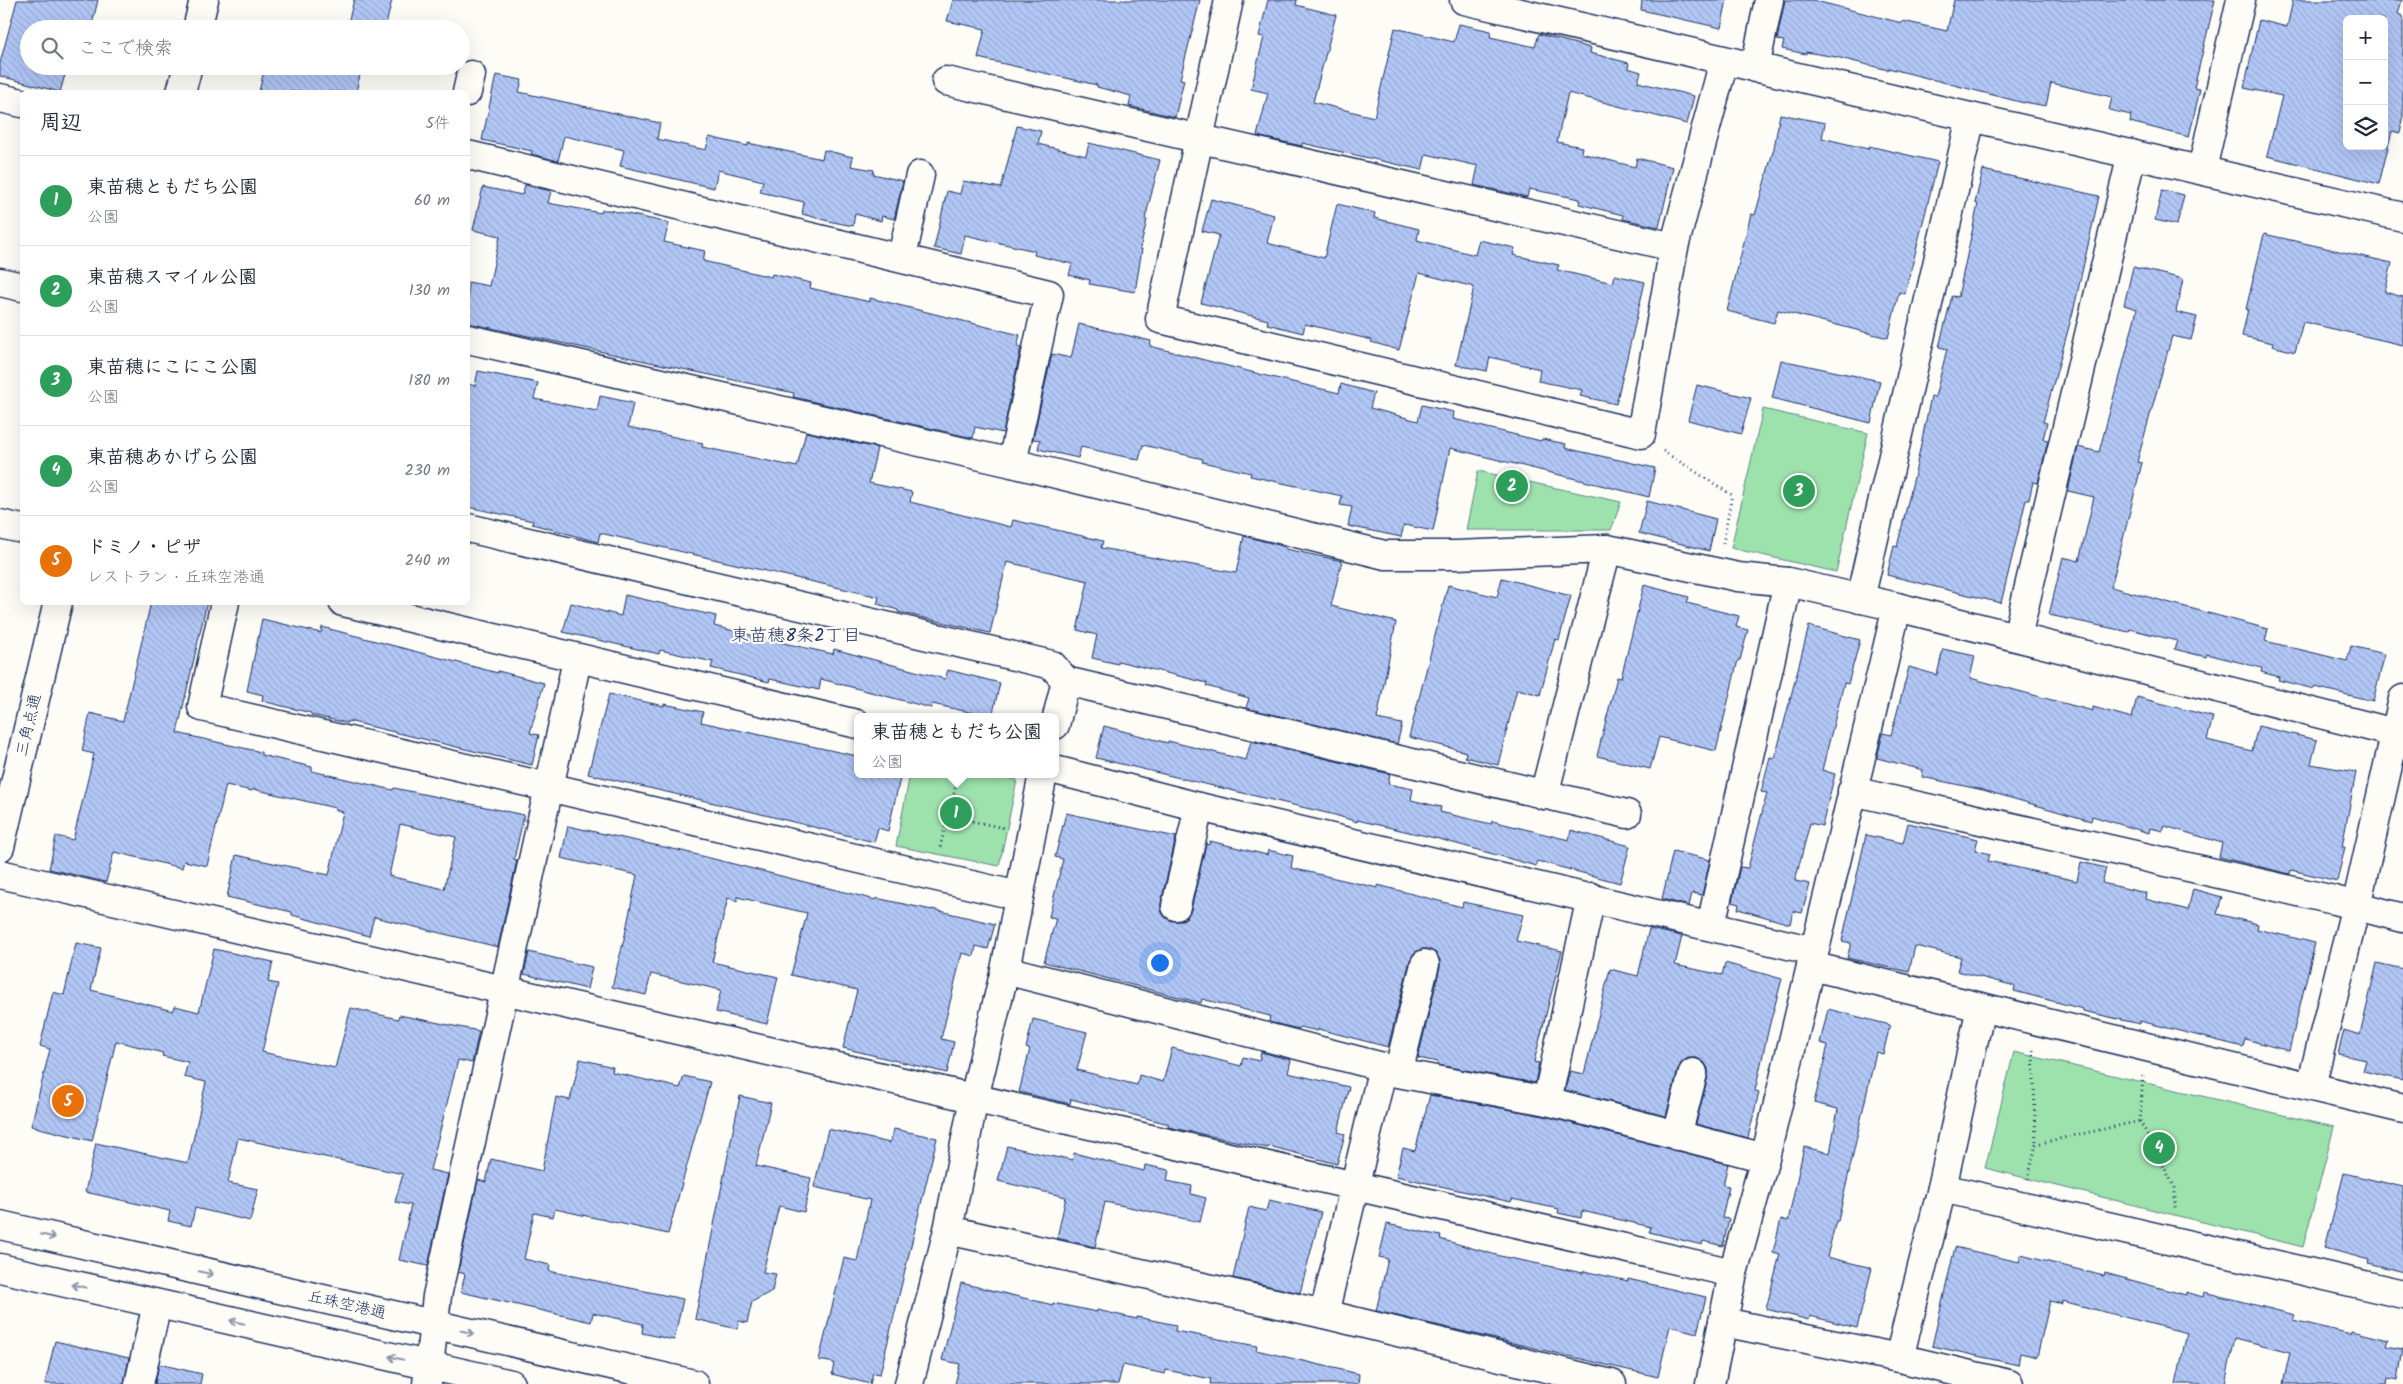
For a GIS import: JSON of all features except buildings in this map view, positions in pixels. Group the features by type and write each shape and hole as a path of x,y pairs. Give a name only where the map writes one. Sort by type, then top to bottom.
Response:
{"street":[{"path":"199,20 204,0"},
{"path":"1229,0 1160,319 1640,434 1674,247 1724,60"},
{"path":"1464,0 2202,169 2403,217"},
{"path":"1755,68 1769,0"},
{"path":"2202,169 2241,0"},
{"path":"182,90 186,75"},
{"path":"946,81 1674,247"},
{"path":"0,98 20,103"},
{"path":"1860,599 1971,117"},
{"path":"2017,637 2132,154"},
{"path":"470,155 902,257 1049,294 1012,463"},
{"path":"902,257 920,175"},
{"path":"0,282 20,287"},
{"path":"470,339 1012,463 1385,555 1456,555 1607,550 1738,577 1788,582 1897,607 2399,734"},
{"path":"0,524 20,529"},
{"path":"470,528 1052,665 1066,681 1627,814"},
{"path":"1544,795 1607,550"},
{"path":"1711,925 1788,582"},
{"name":"三角点通","path":"0,846 57,605"},
{"path":"224,605 202,707 1019,896"},
{"path":"355,605 577,660 854,723"},
{"path":"1710,1384 1732,1273 1764,1158 1897,607"},
{"path":"429,1375 437,1296 506,990 577,660"},
{"path":"1058,713 1066,681"},
{"path":"2311,1086 2399,734 2403,699"},
{"path":"1059,771 1199,806 1711,925 1812,959 1981,1008 2403,1109"},
{"path":"909,1384 948,1230 974,1098 1005,970 1042,778"},
{"path":"1852,791 2403,918"},
{"path":"1176,906 1199,806"},
{"path":"0,874 1732,1273"},
{"path":"1547,1101 1591,897"},
{"path":"1324,1314 1355,1185 1425,964"},
{"path":"1005,970 1391,1070 1547,1101 1764,1158"},
{"path":"1899,1358 1942,1188 1981,1008"},
{"path":"1677,1136 1694,1073"},
{"path":"1942,1188 2403,1294"},
{"name":"丘珠空港通","path":"0,1225 694,1384"},
{"path":"948,1230 1324,1314 1612,1384"},
{"path":"0,1268 157,1304 429,1375 511,1384"},
{"path":"140,1384 157,1304"},
{"path":"1723,1322 1899,1358 2009,1384"}],"path":[{"path":"1662,450 1732,495 1722,546"},
{"path":"939,851 958,778"},
{"path":"948,816 1012,830"},
{"path":"2028,1180 2036,1144 2033,1046"},
{"path":"2143,1073 2140,1121 2175,1188 2176,1215"},
{"path":"2036,1144 2140,1121"}],"green space":[{"path":"1763,409 1868,433 1836,572 1731,548"},
{"path":"1478,471 1621,502 1611,530 1466,530"},
{"path":"909,778 1008,778 1017,780 999,866 896,846"},
{"path":"2014,1052 2334,1127 2303,1247 1985,1168"}],"place":[{"name":"東苗穂スマイル公園","path":"1512,486"},
{"name":"東苗穂にこにこ公園","path":"1799,491"},
{"name":"東苗穂ともだち公園","path":"956,813"},
{"name":"ドミノ・ピザ","path":"68,1101"},
{"name":"東苗穂あかげら公園","path":"2159,1148"}],"district":[{"name":"東苗穂8条2丁目","path":"796,636"}]}
